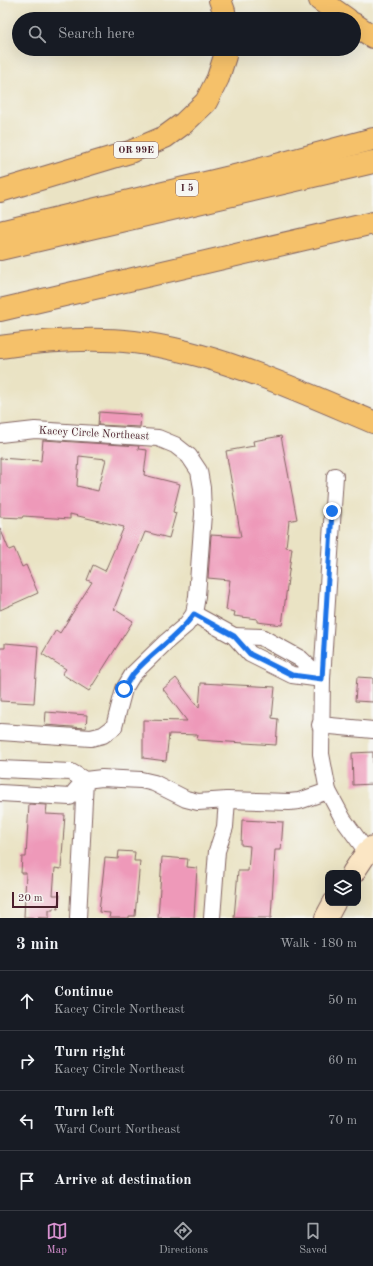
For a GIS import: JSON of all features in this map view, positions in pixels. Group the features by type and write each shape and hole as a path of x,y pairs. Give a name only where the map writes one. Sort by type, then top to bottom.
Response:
{"main road":[{"path":"220,0 224,12"},
{"path":"320,0 337,12"},
{"path":"361,29 373,37"},
{"name":"OR 99E","path":"0,192 130,152 165,137 184,123 206,102 218,78 225,56"},
{"name":"I 5","path":"0,232 239,175 373,139"},
{"name":"I 5","path":"0,249 373,162"},
{"path":"0,310 373,223"},
{"path":"0,346 80,340 134,342 181,351 235,367 302,392 373,422"},
{"path":"355,870 370,849"},
{"path":"326,918 332,906"}],"street":[{"name":"Kacey Circle Northeast","path":"0,434 35,430 158,438 174,445 190,456 198,471 202,488 203,514 197,596 194,614 186,626 166,642 133,674 124,689 114,727 104,735 91,738 0,732"},
{"path":"334,476 322,679 320,725 321,754 328,791 343,819 370,849"},
{"path":"194,614 234,636 261,637 301,659 322,679"},
{"path":"320,725 373,730"},
{"path":"0,769 71,772 85,780 102,778 141,780 154,783 186,799 198,802 227,800 289,802 299,801 328,791"},
{"path":"0,793 70,798 85,780"},
{"path":"78,918 85,780"},
{"path":"212,918 217,851 225,827 227,800"}],"building":[{"path":"99,412 141,415 140,427 98,425"},
{"path":"281,436 297,519 289,521 286,547 292,548 282,625 257,622 257,619 234,616 235,612 226,610 230,580 208,578 211,535 241,537 226,451 254,446 253,441"},
{"path":"43,440 139,446 138,449 147,450 144,475 180,484 173,512 176,513 169,538 145,532 114,609 133,621 89,691 62,674 66,669 42,654 56,630 60,633 92,582 87,580 93,565 105,571 124,527 70,514 70,519 23,516 22,518 0,517 0,458 41,461","holes":["79,456 106,459 98,491 77,486"]},
{"path":"0,528 9,550 14,548 22,567 26,565 38,593 0,610"},
{"path":"5,643 38,646 34,703 0,701 0,648 5,648"},
{"path":"357,677 373,678 373,702 355,701"},
{"path":"176,678 199,708 201,683 275,687 272,718 278,719 276,745 197,740 198,735 169,734 166,761 143,758 143,720 187,721 163,689"},
{"path":"46,712 87,715 86,728 45,725"},
{"path":"373,752 373,784 353,785 352,753"},
{"path":"29,804 47,805 46,814 65,815 61,869 55,868 53,895 60,895 58,909 53,908 53,910 49,910 49,918 24,917 26,873 21,873 22,857 26,857"},
{"path":"242,820 283,822 281,850 275,850 271,918 234,918 238,871 248,871 250,846 241,845"},
{"path":"119,851 135,852 134,861 140,861 135,916 129,916 129,918 109,918 110,913 99,912 105,858 118,859"},
{"path":"162,857 188,859 187,867 197,868 194,918 158,918"}],"route":[{"path":"124,689 133,674 166,642 186,626 194,614 234,636 250,654 292,675 322,679 332,511"}]}
